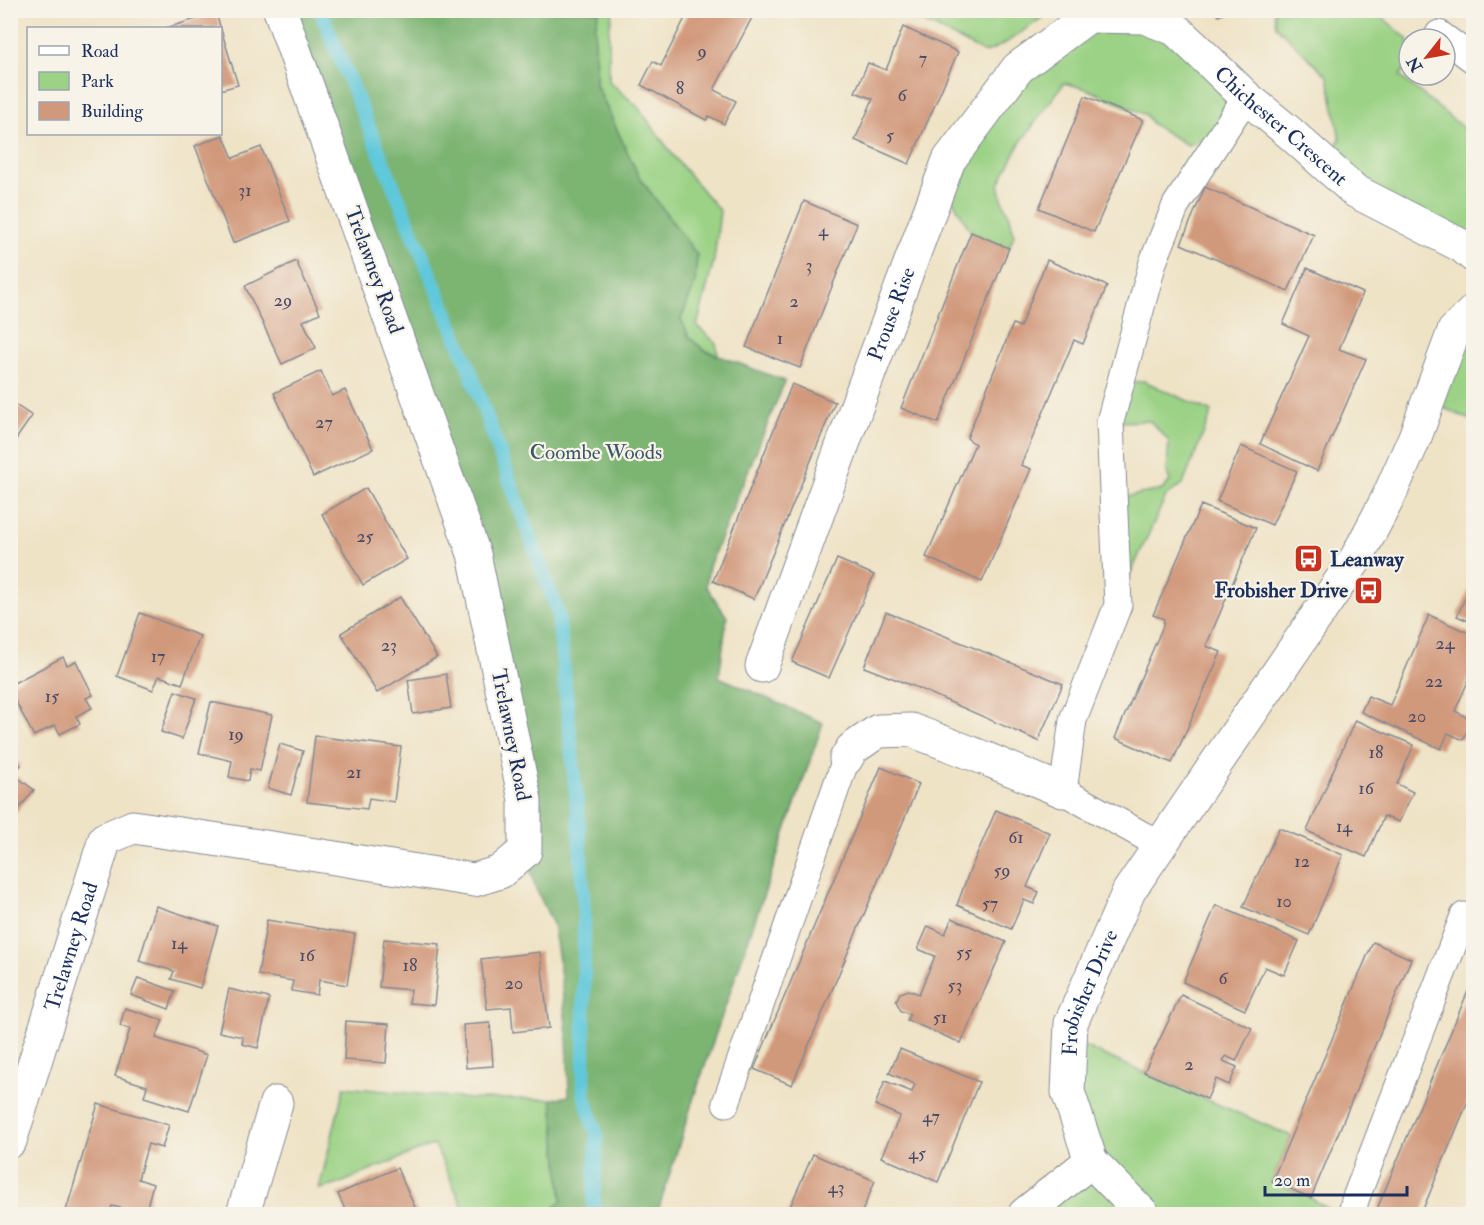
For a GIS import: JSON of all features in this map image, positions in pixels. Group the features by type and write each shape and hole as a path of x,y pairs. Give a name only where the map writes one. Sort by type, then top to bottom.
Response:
{"street":[{"name":"Trelawney Road","path":"10,1141 105,839 133,827 474,880 500,872 525,851 525,800 474,554 280,10"},
{"name":"Chichester Crescent","path":"1088,13 1144,17 1175,29 1246,97 1355,191 1462,246 1473,256"},
{"name":"Prouse Rise","path":"762,666 949,160 1018,68 1088,13"},
{"name":"Frobisher Drive","path":"1143,1215 1091,1161 1068,1092 1071,1023 1129,891 1357,558 1388,498 1415,437 1455,331 1473,311"},
{"path":"846,759 852,749 878,731 911,730 1063,791"},
{"path":"243,1215 276,1103"},
{"path":"1025,1215 1091,1161"}],"lane":[{"path":"1457,48 1473,60"},
{"path":"1160,845 1063,791 1073,720 1118,605 1110,422 1153,262 1176,205 1246,97"},
{"path":"726,1103 846,759"},
{"path":"1352,1215 1355,1200 1464,916"}],"green space":[{"name":"Coombe Woods","path":"280,11 599,11 595,28 596,85 639,177 697,255 695,283 681,319 689,337 704,350 785,381 709,566 706,586 727,617 719,677 823,723 695,1094 657,1214 548,1214 562,1200 552,1099 569,1096 567,1034 559,961 553,924 535,887 525,851 474,554"},
{"path":"599,11 613,11 609,29 609,81 638,107 675,158 720,211 714,260 697,326 716,343 718,355 704,350 689,337 681,319 695,283 697,255 639,177 596,84 595,28"},
{"path":"903,11 935,11 958,21 964,11 1047,11 1046,15 1004,44 985,53"},
{"path":"1274,11 1375,11 1397,30 1397,87 1413,87 1473,136 1473,256 1325,164 1340,139 1328,77 1276,26"},
{"path":"1089,16 1144,17 1246,97 1221,135 1187,145 1152,124 1146,115 1087,89 1064,83 1020,143 999,184 1014,235 1009,248 971,232 941,180 949,160"},
{"path":"1473,311 1473,421 1428,401"},
{"path":"1144,381 1212,412 1183,484 1166,496 1118,601 1113,499 1162,490 1170,481 1167,472 1169,441 1150,421 1110,422 1120,384"},
{"path":"1069,1040 1291,1136 1272,1181 1311,1198 1336,1214 1025,1214 1091,1161"},
{"path":"344,1087 472,1099 552,1099 562,1200 548,1214 466,1214 435,1145 336,1185 319,1189"}],"building":[{"path":"689,10 756,10 714,90 736,101 724,124 709,116 706,120 641,85 653,61 661,66"},
{"path":"1215,10 1229,10 1218,16"},
{"path":"1427,10 1445,10 1438,19"},
{"path":"216,13 220,27 169,27"},
{"path":"903,27 958,52 909,164 855,140 873,99 855,92 868,63 886,70"},
{"path":"222,33 238,85 222,89"},
{"path":"1085,96 1143,120 1094,232 1039,208"},
{"path":"223,135 233,158 261,147 290,221 233,243 195,146"},
{"path":"1205,187 1314,235 1288,291 1181,244"},
{"path":"804,201 857,224 800,368 746,347"},
{"path":"971,232 1009,248 938,423 901,408"},
{"path":"1047,260 1107,286 1083,344 1074,340 1021,465 1031,469 982,582 926,557 975,444 967,438 1013,324 1020,327"},
{"path":"296,261 320,313 303,321 316,348 282,364 245,286"},
{"path":"1307,268 1363,293 1339,349 1366,359 1317,471 1260,444 1309,336 1283,324"},
{"path":"321,371 332,396 345,390 373,449 313,477 274,393"},
{"path":"792,384 835,402 754,599 713,581"},
{"path":"11,402 32,416 10,448 10,404"},
{"path":"1241,446 1297,471 1272,525 1217,501"},
{"path":"366,488 407,559 363,585 322,514"},
{"path":"1201,505 1256,528 1206,646 1221,652 1172,763 1115,738 1163,626 1164,619 1153,615"},
{"path":"837,559 874,575 829,678 792,662"},
{"path":"1473,581 1473,623 1457,616"},
{"path":"400,597 437,657 377,693 341,633"},
{"path":"886,612 1063,684 1038,741 918,688 864,667"},
{"path":"140,613 200,636 182,684 159,676 153,690 117,676"},
{"path":"1429,615 1473,635 1473,670 1455,711 1472,720 1463,740 1448,733 1441,749 1361,712 1368,696 1390,705"},
{"path":"63,657 67,665 76,661 93,695 86,698 92,708 76,716 80,724 60,734 55,725 34,736 10,691 10,685"},
{"path":"446,674 451,708 413,714 408,680"},
{"path":"175,691 196,698 182,739 161,732"},
{"path":"211,702 272,715 260,771 250,769 248,781 229,777 232,761 199,753"},
{"path":"1355,720 1414,745 1397,784 1413,792 1399,822 1384,816 1366,857 1307,831"},
{"path":"315,736 401,747 394,802 369,798 367,809 307,802"},
{"path":"280,744 303,751 291,795 268,788"},
{"path":"10,757 21,765 13,774 34,790 10,820"},
{"path":"881,767 919,784 792,1085 754,1069"},
{"path":"996,810 1050,833 1027,887 1039,892 1034,904 1024,900 1011,929 957,905"},
{"path":"1279,828 1343,855 1309,935 1243,907"},
{"path":"1216,905 1299,941 1284,975 1265,967 1245,1010 1183,982"},
{"path":"156,906 218,926 200,988 171,979 174,971 139,961"},
{"path":"952,918 1006,942 961,1043 907,1020 910,1014 901,1011 896,1001 900,993 909,990 919,994 935,956 918,949 928,926 945,934"},
{"path":"267,920 355,934 347,985 319,980 317,995 291,991 293,981 258,975"},
{"path":"384,939 440,944 434,1005 409,1003 411,990 379,987"},
{"path":"1373,942 1411,959 1311,1198 1272,1181"},
{"path":"540,952 549,1028 513,1032 511,1007 487,1009 481,959"},
{"path":"138,978 175,991 169,1009 131,995"},
{"path":"1473,979 1473,1089 1421,1214 1390,1214 1377,1209"},
{"path":"229,989 269,998 258,1048 242,1044 243,1037 219,1032"},
{"path":"1181,995 1252,1028 1236,1061 1226,1056 1223,1061 1237,1067 1229,1085 1216,1079 1207,1099 1144,1072"},
{"path":"125,1008 163,1020 156,1038 207,1055 189,1111 144,1097 147,1086 115,1076 130,1029 120,1026"},
{"path":"346,1021 389,1024 386,1063 344,1060"},
{"path":"490,1023 493,1066 466,1068 463,1025"},
{"path":"900,1049 979,1082 938,1182 881,1157 900,1116 875,1105 885,1081 912,1092 915,1084 889,1073"},
{"path":"98,1104 169,1125 162,1148 148,1144 138,1179 153,1184 145,1214 112,1206 109,1214 65,1214"},
{"path":"813,1154 875,1181 861,1214 787,1214"},
{"path":"397,1168 418,1214 347,1214 338,1194"}],"waterway":[{"path":"320,10 466,360 558,613 579,824 584,909 584,1094 597,1136 593,1214"}],"place":[{"name":"Leanway","path":"1309,559"},
{"name":"Frobisher Drive","path":"1369,590"}]}
